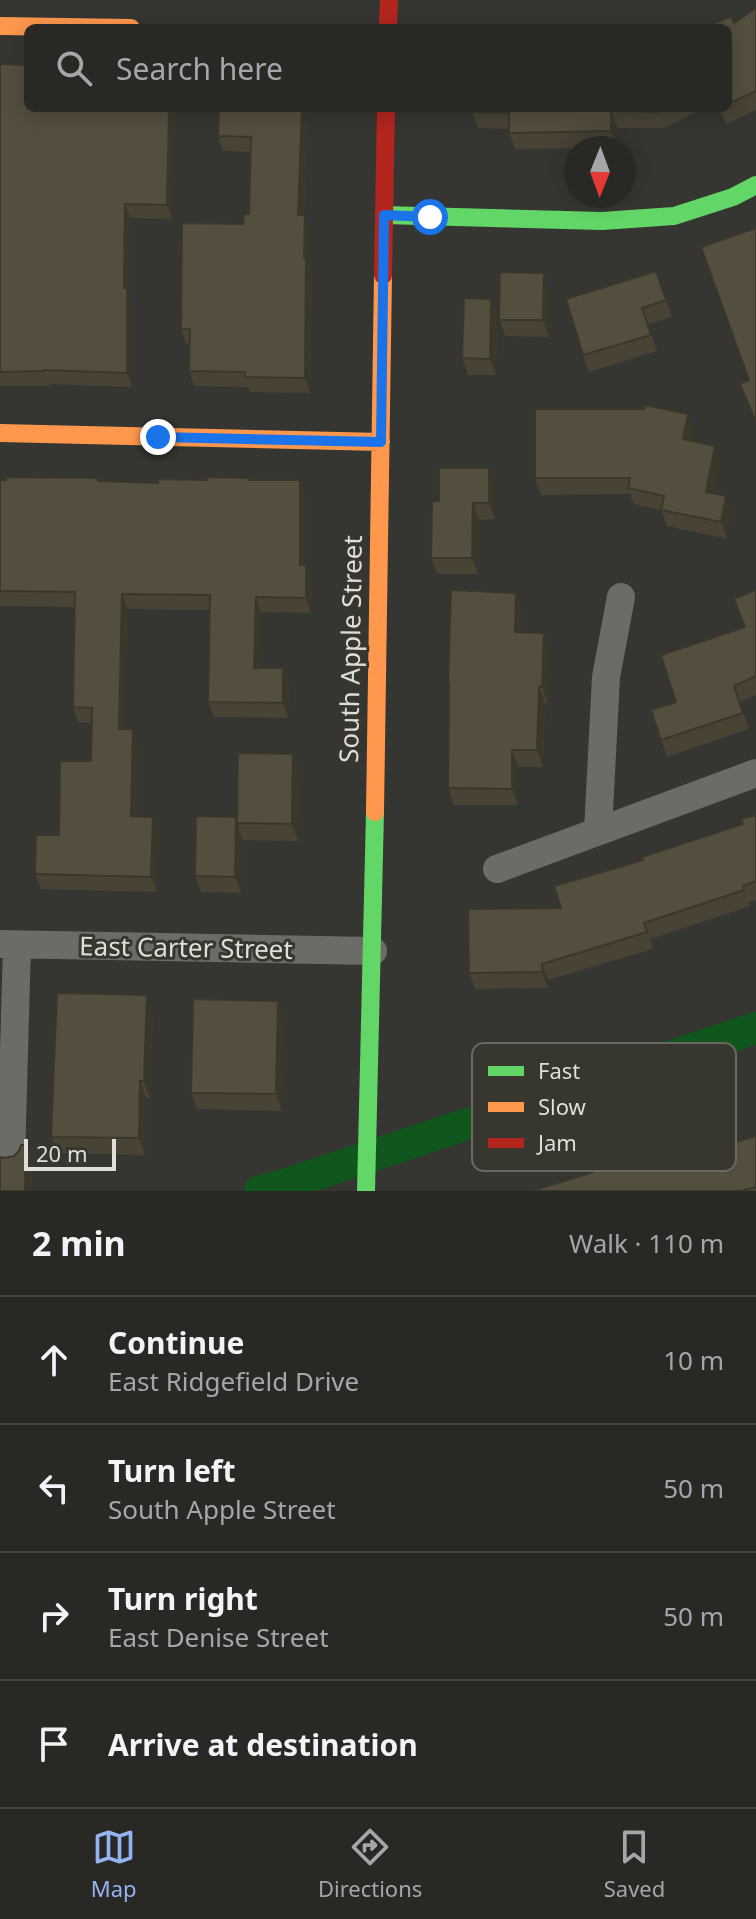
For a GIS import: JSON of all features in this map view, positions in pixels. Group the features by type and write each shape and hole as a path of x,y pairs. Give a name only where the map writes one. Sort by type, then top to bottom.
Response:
{"main road":[{"path":"388,24 389,0"},
{"path":"0,26 24,26"},
{"name":"South Apple Street","path":"366,1191 373,951 386,112"},
{"path":"384,215 602,221 674,216 733,197 756,185"},
{"path":"0,433 381,442"}],"street":[{"path":"598,831 606,677 621,597"},
{"path":"497,869 756,773"},
{"name":"East Carter Street","path":"8,945 373,951"},
{"path":"8,945 11,1158"}],"building":[{"path":"756,8 756,91 732,102 732,24 714,24 731,16 734,23"},
{"path":"0,64 24,65 24,112 169,112 167,205 125,204 127,373 0,372"},
{"path":"219,112 302,112 298,215 305,215 305,378 245,377 245,372 189,371 190,329 181,329 182,223 243,224 244,214 249,214 251,137 218,136"},
{"path":"472,112 611,112 611,131 509,133 509,113"},
{"path":"756,228 756,422 740,384 749,380 701,247"},
{"path":"656,271 666,300 642,308 651,335 583,355 566,299"},
{"path":"500,272 544,273 543,320 499,320"},
{"path":"464,298 491,299 490,359 462,358"},
{"path":"645,405 688,414 683,439 715,446 706,492 726,496 721,522 661,510 664,496 628,488 630,478 535,478 535,409 644,409"},
{"path":"439,468 489,468 489,503 473,503 472,558 431,558 432,501 439,501"},
{"path":"6,477 98,478 98,481 158,483 158,479 207,480 207,477 300,480 300,565 306,565 306,598 256,597 254,668 283,668 283,703 208,702 210,595 122,594 119,729 133,729 131,816 153,817 151,877 35,874 36,835 59,835 60,761 91,761 92,708 73,707 75,592 0,591 0,480 6,480"},
{"path":"451,590 516,593 515,632 544,633 537,750 512,750 512,789 448,788"},
{"path":"756,590 756,676 734,686 743,713 661,740 651,710 676,702 661,655 745,627 734,599"},
{"path":"238,753 293,754 292,824 237,823"},
{"path":"756,815 756,881 743,886 744,890 644,923 647,932 542,964 542,972 469,973 468,909 561,908 554,886 643,860 642,857 743,824 741,819"},
{"path":"196,816 236,817 235,877 195,876"},
{"path":"57,993 147,995 139,1138 51,1137"},
{"path":"193,999 278,1001 276,1094 191,1093"},
{"path":"756,1136 756,1187 741,1191 532,1191 596,1171 736,1171 736,1142"},
{"path":"21,1145 26,1145 25,1191 0,1191 0,1157 14,1156"}],"waterway":[{"path":"711,1043 756,1028"},
{"path":"260,1191 472,1122"}],"traffic: fast":[{"path":"384,215 602,221 674,216 733,197 756,185"},
{"path":"366,1191 375,812"}],"traffic: slow":[{"path":"0,26 24,26"},
{"path":"375,812 383,275"},
{"path":"0,433 381,442"}],"traffic: jam":[{"path":"388,24 389,0"},
{"path":"383,275 386,112"}],"route":[{"path":"158,437 381,442 384,215 430,217"}]}
